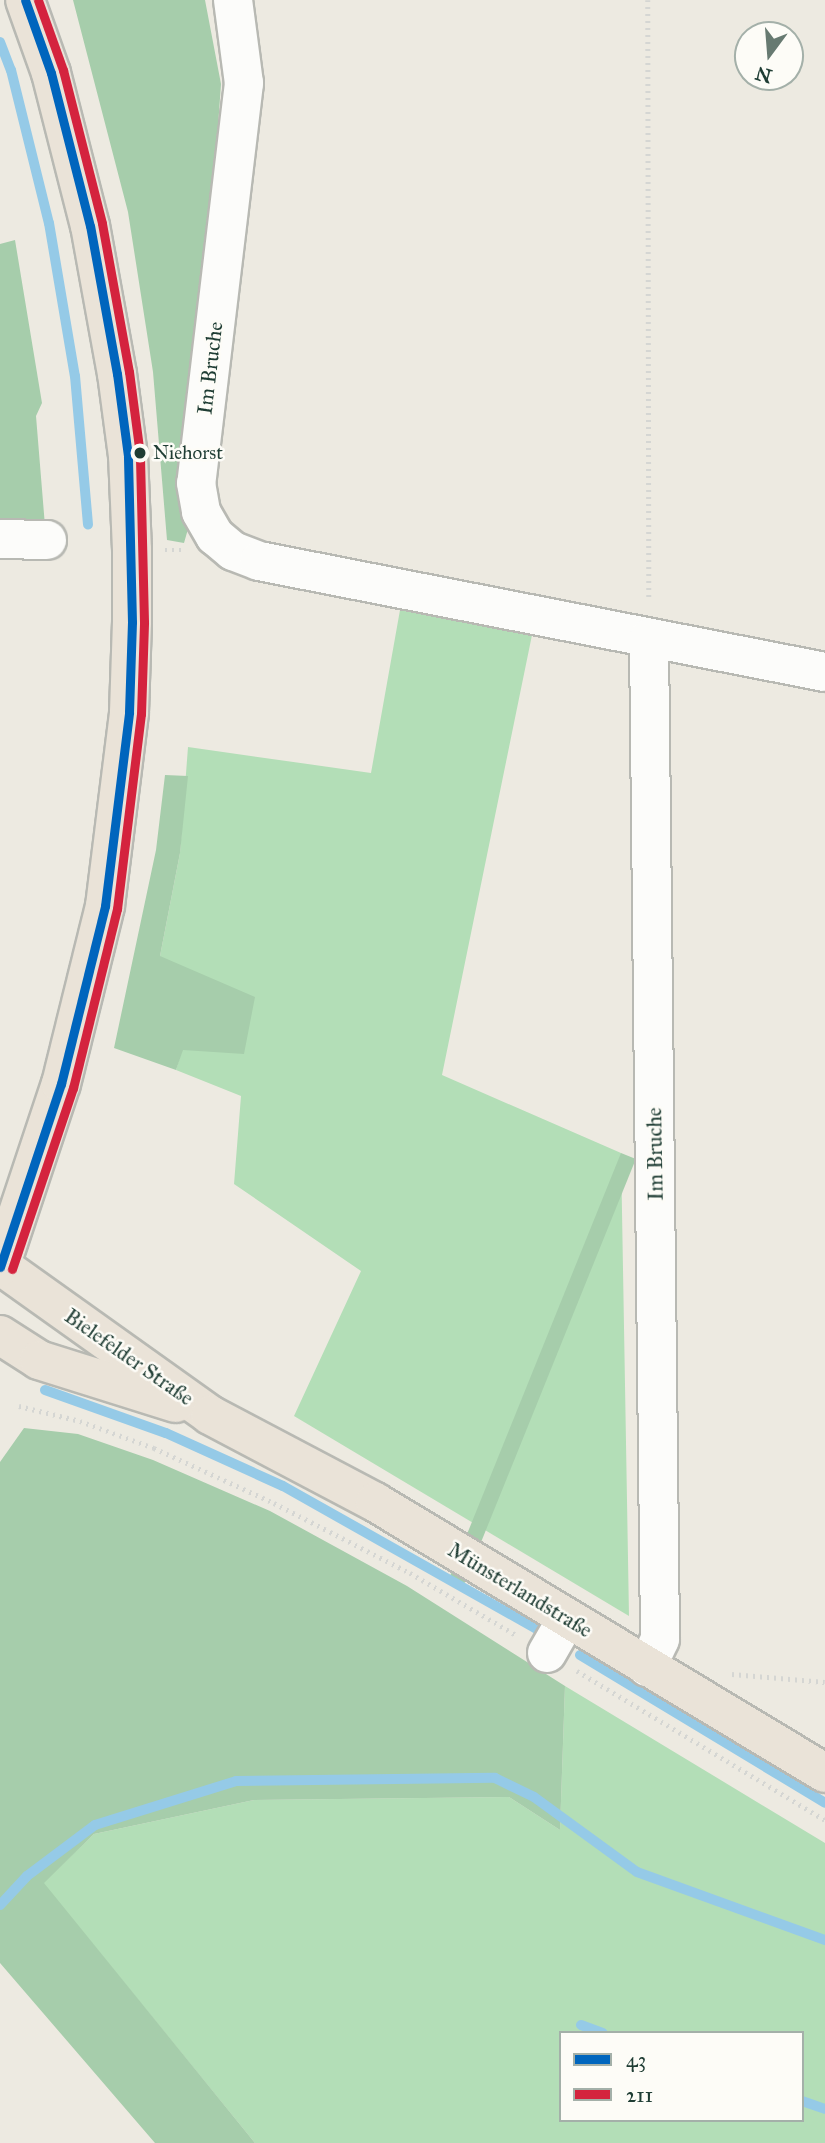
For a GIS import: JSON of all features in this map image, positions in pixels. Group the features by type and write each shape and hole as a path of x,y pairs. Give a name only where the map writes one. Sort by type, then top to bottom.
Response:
{"main road":[{"path":"0,1266 61,1084 105,906 129,712 132,550 128,456 117,374 90,226 51,74 25,0"},
{"name":"Bielefelder Straße","path":"0,1266 210,1415"},
{"name":"Bielefelder Straße","path":"0,1335 39,1360 210,1415"},
{"name":"Münsterlandstraße","path":"210,1415 375,1502 825,1773"}],"street":[{"name":"Im Bruche","path":"215,536 201,512 196,483 244,83 233,0"},
{"path":"215,536 233,551 259,561 825,672"},
{"path":"0,540 47,540"},
{"name":"Im Bruche","path":"648,1667 660,1639 649,638"},
{"path":"547,1653 567,1619"}],"path":[{"path":"648,0 649,638"},
{"path":"132,550 198,550 215,536"},
{"path":"19,1406 80,1421 154,1448 274,1503 410,1573 825,1820"},
{"path":"690,1692 722,1673 825,1682"}],"green space":[{"path":"73,0 205,0 221,84 190,522 184,543 167,540 153,372 128,212"},
{"path":"15,240 42,403 36,416 45,526 0,526 0,244"},
{"path":"400,610 532,635 442,1075 621,1153 629,1616 294,1416 361,1271 234,1184 241,1096 176,1070 182,1050 160,956 180,853 188,747 371,773"},
{"path":"165,775 188,776 180,853 160,956 255,997 244,1054 183,1050 176,1070 114,1048 156,850"},
{"path":"621,1153 636,1159 462,1588 448,1582"},
{"path":"24,1428 78,1434 153,1460 270,1511 407,1586 565,1686 560,1830 509,1797 254,1800 94,1834 44,1883 255,2143 155,2143 0,1963 0,1462"},
{"path":"565,1686 825,1843 825,2143 255,2143 43,1883 94,1834 254,1800 509,1797 560,1830"}],"waterway":[{"path":"0,42 11,70 49,223 75,376 88,524"},
{"path":"45,1390 166,1433 283,1486 537,1629"},
{"path":"580,1655 825,1803"},
{"path":"0,1905 27,1876 95,1825 236,1781 495,1778 534,1797 637,1872 825,1940"},
{"path":"581,2025 598,2031"},
{"path":"804,2102 825,2109"}],"transit line":[{"name":"43","path":"0,1267 61,1084 105,906 129,712 132,622 128,456 117,374 90,226 51,73 25,0"},
{"name":"211","path":"12,1269 73,1088 117,909 141,714 144,622 140,455 129,372 102,223 63,70 38,0"}],"place":[{"name":"Niehorst","path":"140,453"}]}
